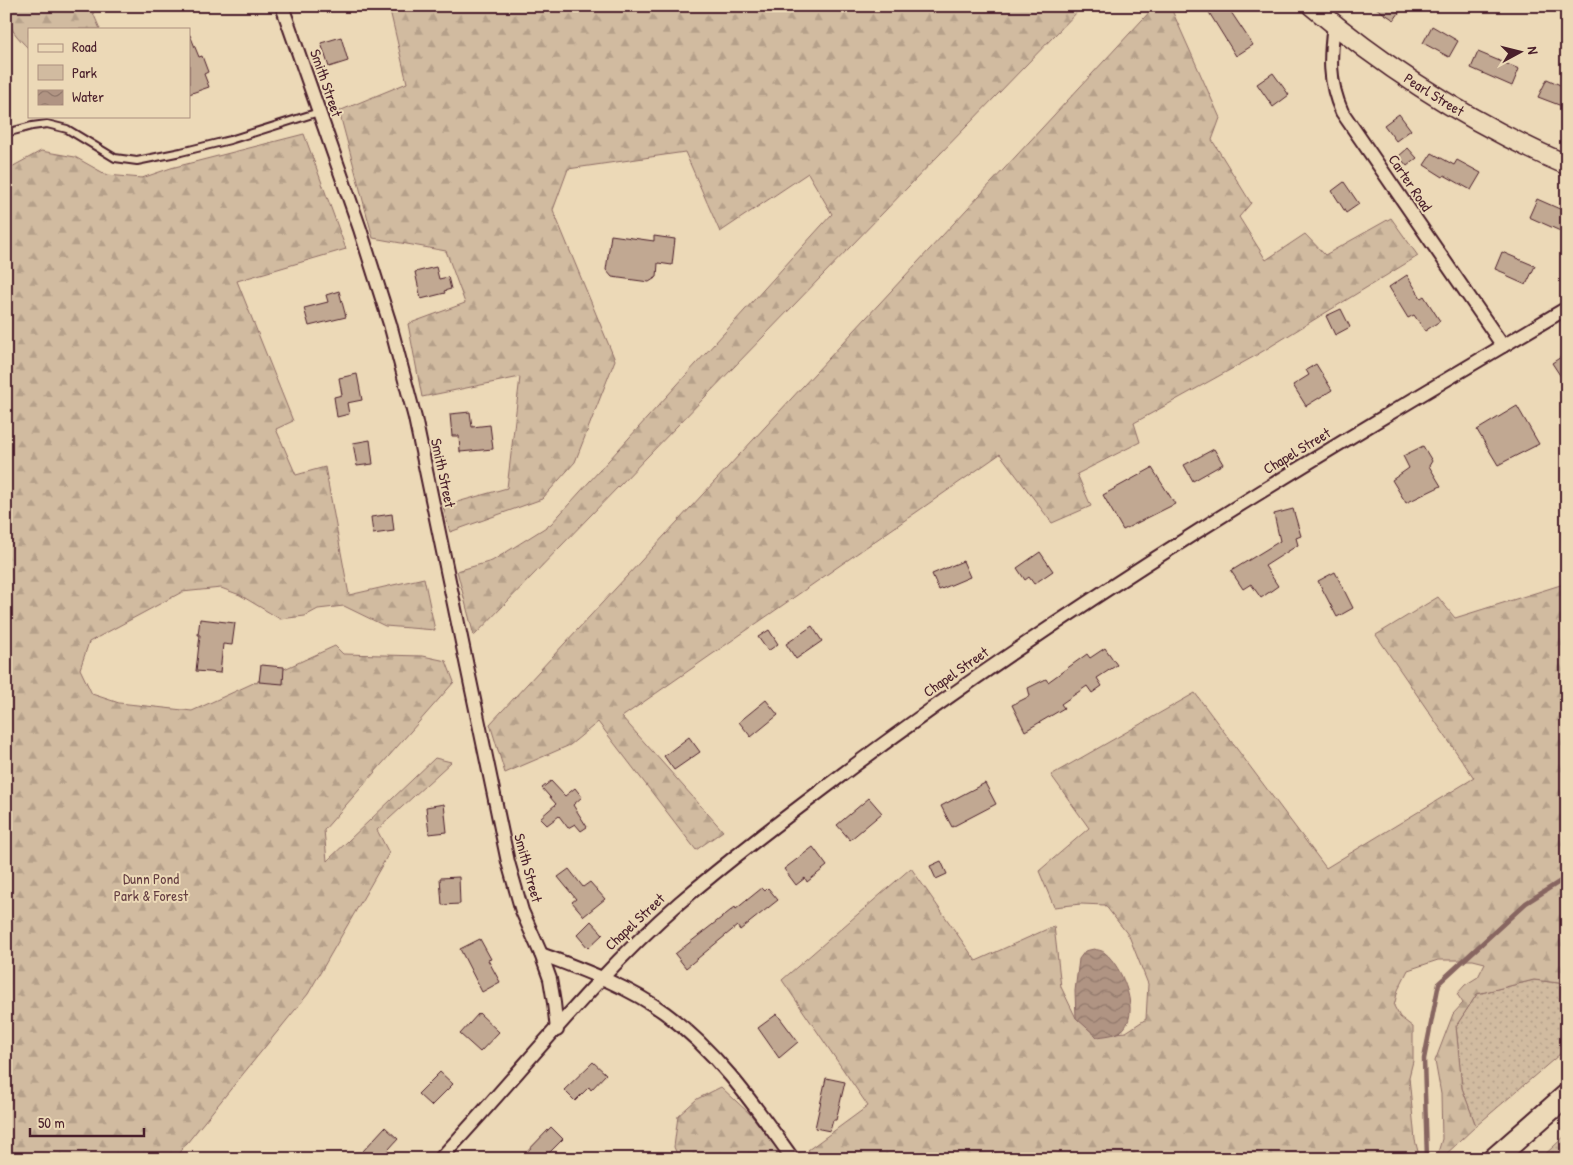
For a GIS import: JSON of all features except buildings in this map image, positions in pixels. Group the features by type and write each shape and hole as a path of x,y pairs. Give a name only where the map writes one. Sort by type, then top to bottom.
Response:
{"highway":[{"path":"1494,1159 1567,1095"}],"main road":[{"name":"Pearl Street","path":"1315,7 1386,64 1447,104 1484,125 1567,165"}],"street":[{"name":"Smith Street","path":"282,6 390,324 414,418 508,862 522,911 541,954 552,991 557,1030"},
{"name":"Carter Road","path":"1334,24 1331,50 1332,80 1335,96 1342,112 1503,346"},
{"name":"Chapel Street","path":"440,1159 557,1030 602,977 654,926 718,870 884,743 1070,612 1168,550 1567,308"},
{"path":"541,954 602,977 664,1012 720,1063 746,1093 793,1159"}],"lane":[{"path":"6,133 48,124 68,129 115,158 136,160 181,152 230,140 319,112"}],"green space":[{"path":"6,6 90,6 100,28 28,28 28,48 16,35 6,13"},
{"path":"389,6 1083,6 474,636 457,571 492,561 551,524 832,214 808,173 720,232 685,152 568,169 553,210 615,360 575,462 542,499 450,532 443,506 507,488 520,377 422,397 408,324 465,303 446,251 373,238 339,111 407,83"},
{"path":"1155,6 1170,6 1220,118 1212,140 1251,203 1239,217 1266,260 1305,234 1325,255 1391,218 1418,256 1255,356 1134,423 1140,442 1077,474 1091,506 1052,523 1000,454 622,717 723,831 696,850 598,722 570,745 505,773 490,724"},
{"name":"Dunn Pond Park & Forest","path":"304,134 346,249 237,281 293,421 276,429 296,475 325,467 349,595 424,578 435,630 385,626 344,606 318,609 305,616 280,619 240,595 221,588 182,592 89,642 80,669 92,694 119,703 192,711 335,646 343,654 423,656 446,661 454,682 324,830 327,861 435,758 451,762 377,830 389,853 308,994 174,1159 6,1159 6,170 41,151 75,157 107,175 142,178 171,168"},
{"path":"1567,583 1567,984 1534,980 1477,994 1456,1026 1462,1088 1476,1126 1441,1159 1436,1159 1442,1139 1441,1094 1435,1061 1453,1014 1463,1003 1457,994 1465,985 1478,977 1485,963 1473,960 1438,960 1408,970 1398,990 1394,1006 1400,1017 1413,1027 1413,1061 1409,1077 1415,1140 1420,1159 816,1159 808,1150 868,1106 782,980 911,868 976,961 1054,926 1061,987 1076,1018 1097,1035 1126,1032 1146,1019 1148,984 1129,936 1105,905 1081,904 1054,907 1039,871 1089,828 1051,775 1195,693 1326,868 1474,778 1376,635 1438,597 1455,618"},
{"path":"1534,980 1567,984 1567,1048 1476,1126 1462,1088 1456,1026 1477,994"},
{"path":"721,1087 751,1115 785,1159 679,1159 674,1147 678,1116 697,1099"},
{"path":"1567,1134 1567,1159 1540,1159"}],"water":[{"path":"1094,949 1105,953 1118,969 1128,991 1130,1003 1130,1015 1127,1025 1120,1032 1097,1037 1076,1018 1075,991 1079,959 1085,951"}],"waterway":[{"path":"1427,1159 1424,1059 1439,983 1526,903 1567,877"}]}
